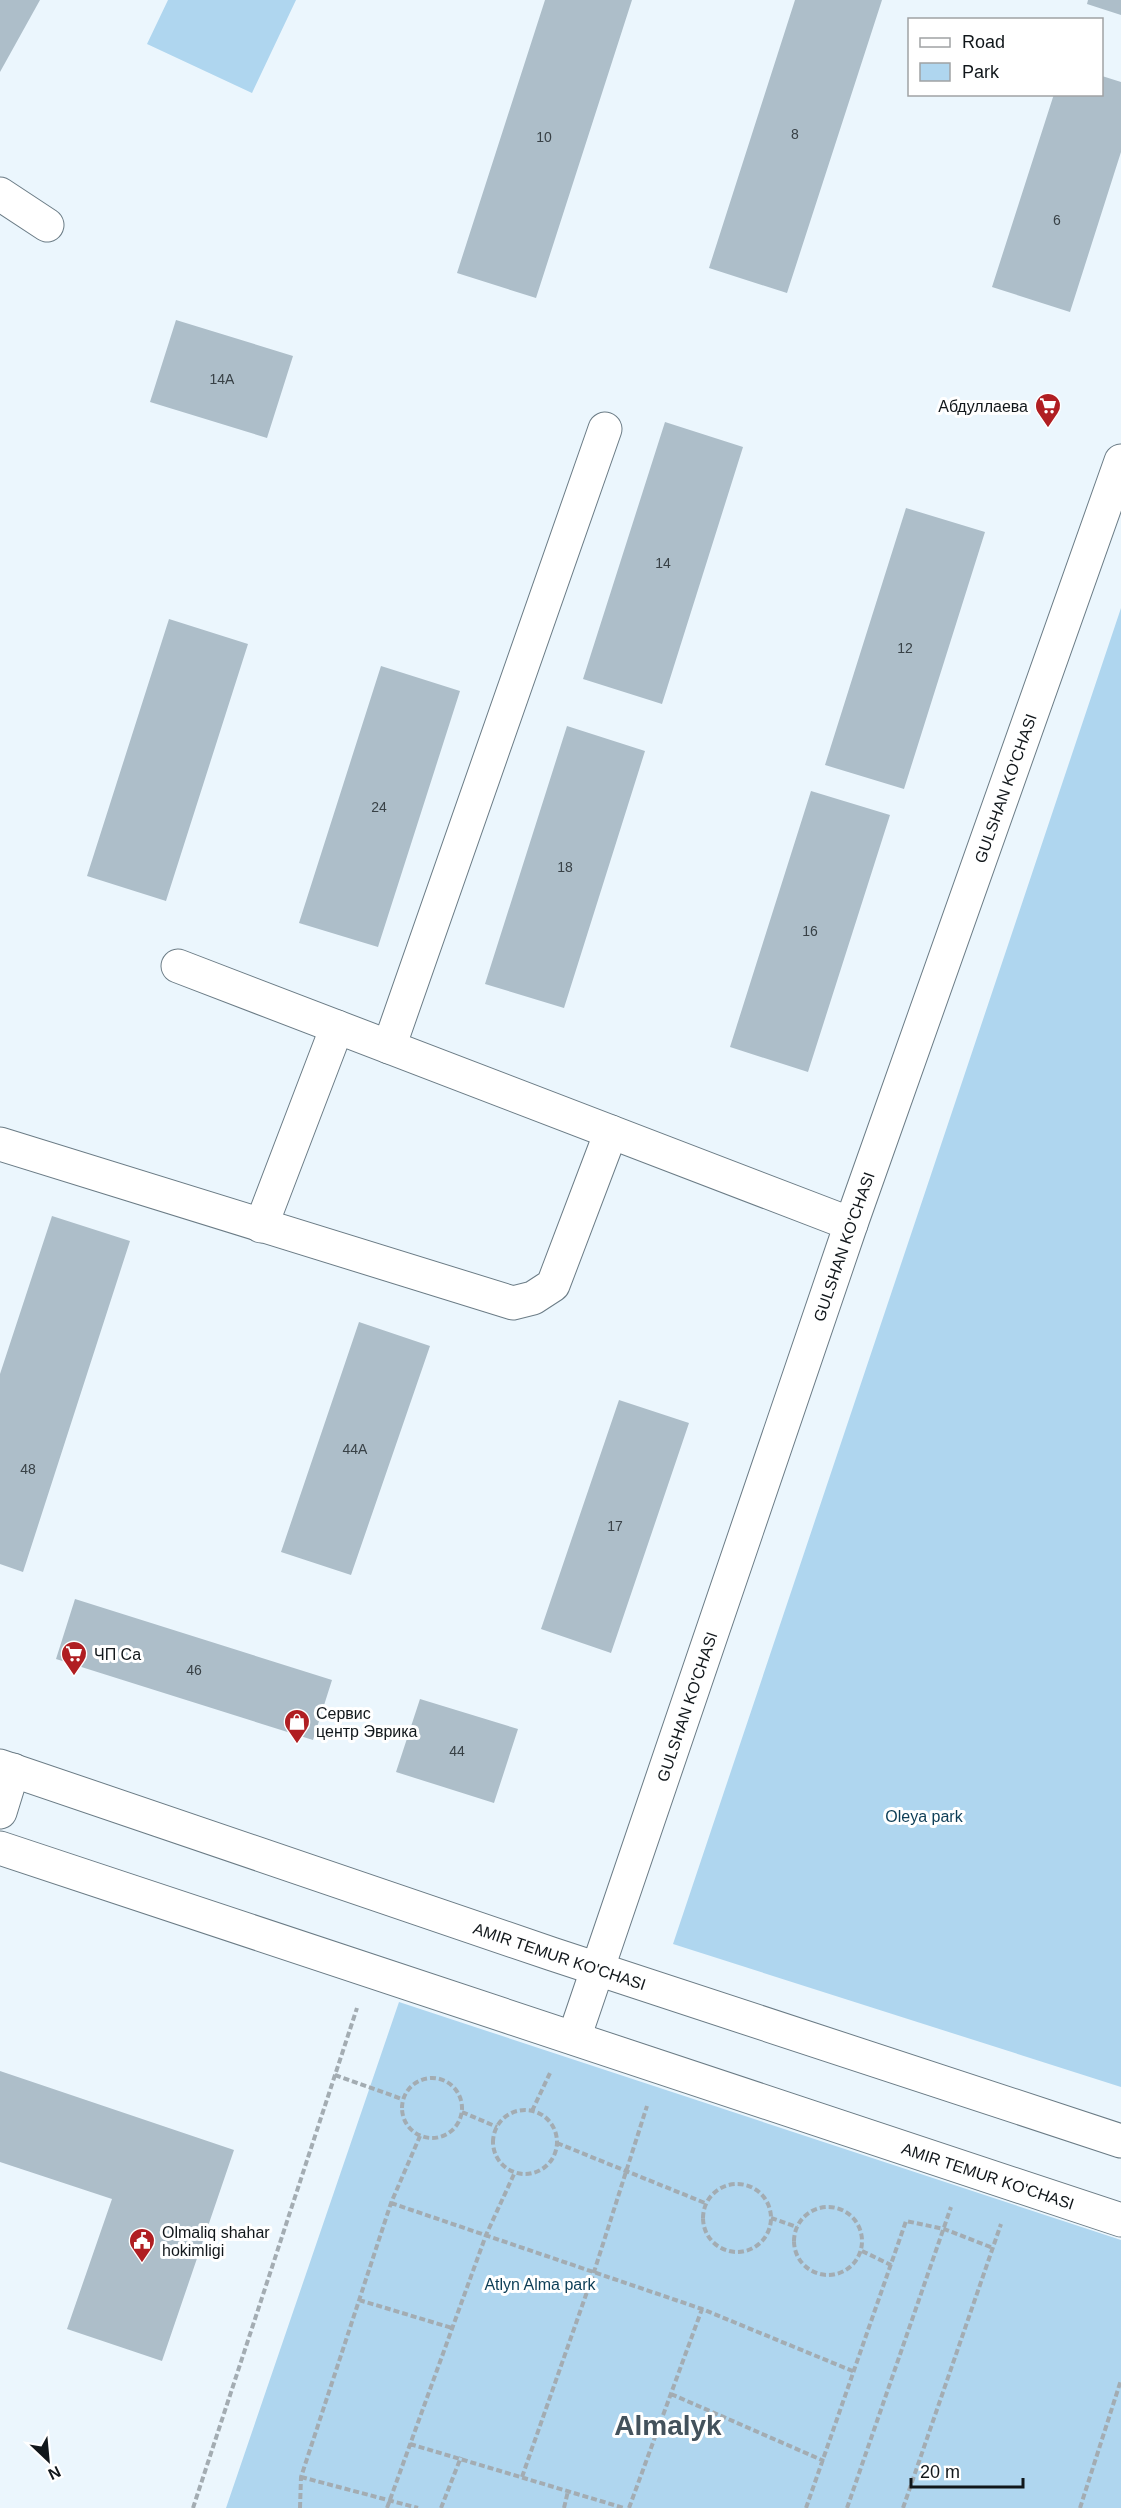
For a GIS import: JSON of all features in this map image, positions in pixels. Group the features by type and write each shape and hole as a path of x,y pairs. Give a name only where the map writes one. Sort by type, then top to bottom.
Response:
{"main road":[{"path":"0,194 47,225"},
{"path":"390,1047 604,429"},
{"name":"GULSHAN KO'CHASI","path":"574,2038 851,1224 1111,525 1121,461"},
{"path":"178,966 851,1224"},
{"path":"261,1226 337,1027"},
{"path":"0,1144 513,1303 533,1298 554,1285 611,1132"},
{"path":"0,1812 6,1768"},
{"name":"AMIR TEMUR KO'CHASI","path":"6,1768 597,1969 1121,2141"},
{"name":"AMIR TEMUR KO'CHASI","path":"0,1848 1121,2220"}],"path":[{"path":"193,2508 357,2008"},
{"path":"532,2111 550,2073"},
{"path":"335,2075 402,2099"},
{"path":"427,2078 438,2078 449,2083 457,2091 462,2112 459,2123 450,2133 431,2139 410,2130 404,2122 401,2110 402,2099 416,2082 427,2078"},
{"path":"522,2477 594,2272 647,2106"},
{"path":"532,2111 550,2121 556,2132 555,2154 548,2164 531,2173 515,2172 505,2166 498,2157 494,2146 497,2127 513,2112 532,2111"},
{"path":"462,2112 497,2127"},
{"path":"300,2508 301,2477 392,2203 420,2136"},
{"path":"557,2144 705,2203"},
{"path":"387,2508 486,2235 515,2172"},
{"path":"743,2184 763,2195 769,2205 771,2218 769,2231 757,2246 735,2253 724,2250 708,2238 702,2214 705,2203 712,2193 721,2187 743,2184"},
{"path":"392,2203 702,2309 855,2372"},
{"path":"823,2207 845,2211 860,2228 863,2239 862,2251 850,2269 828,2277 817,2274 807,2269 799,2260 795,2250 797,2227 812,2211 823,2207"},
{"path":"847,2508 951,2207"},
{"path":"771,2218 797,2227"},
{"path":"806,2508 906,2221 944,2229 993,2248"},
{"path":"903,2508 1001,2224"},
{"path":"862,2251 891,2265"},
{"path":"359,2300 452,2328"},
{"path":"629,2508 702,2309"},
{"path":"1080,2508 1121,2380"},
{"path":"671,2394 824,2461"},
{"path":"411,2444 461,2457 624,2508"},
{"path":"441,2508 461,2457"},
{"path":"301,2477 418,2508"},
{"path":"564,2508 568,2491"}],"green space":[{"path":"168,0 296,0 252,93 147,44"},
{"name":"Oleya park","path":"1121,608 1121,2087 673,1944"},
{"name":"Atlyn Alma park","path":"399,2002 1121,2240 1121,2508 226,2508"}],"building":[{"path":"0,0 40,0 0,72"},
{"path":"545,0 632,0 536,298 457,273"},
{"path":"795,0 882,0 787,293 709,268"},
{"path":"1088,0 1121,0 1121,15 1087,4"},
{"path":"1103,76 1121,82 1121,152 1070,312 992,287 1053,96 1103,96"},
{"path":"176,320 293,356 267,438 150,402"},
{"path":"665,422 743,447 662,704 583,679"},
{"path":"906,508 985,532 904,789 825,765"},
{"path":"169,619 248,644 166,901 87,876"},
{"path":"381,666 460,691 378,947 299,923"},
{"path":"567,726 645,751 564,1008 485,984"},
{"path":"811,791 890,815 808,1072 730,1047"},
{"path":"52,1216 130,1241 23,1572 0,1564 0,1374"},
{"path":"359,1322 430,1346 351,1575 281,1552"},
{"path":"619,1400 689,1423 611,1653 541,1629"},
{"path":"75,1599 332,1680 313,1740 56,1659"},
{"path":"420,1699 518,1729 494,1803 396,1772"},
{"name":"Olmaliq shahar hokimligi","path":"0,2071 234,2150 162,2361 67,2329 112,2199 0,2162"}],"place":[{"name":"Абдуллаева","path":"1048,429"},
{"name":"ЧП Са","path":"74,1677"},
{"name":"Сервис центр Эврика","path":"297,1745"},
{"name":"Olmaliq shahar hokimligi","path":"142,2264"}],"district":[{"name":"Almalyk","path":"668,2425"}]}
